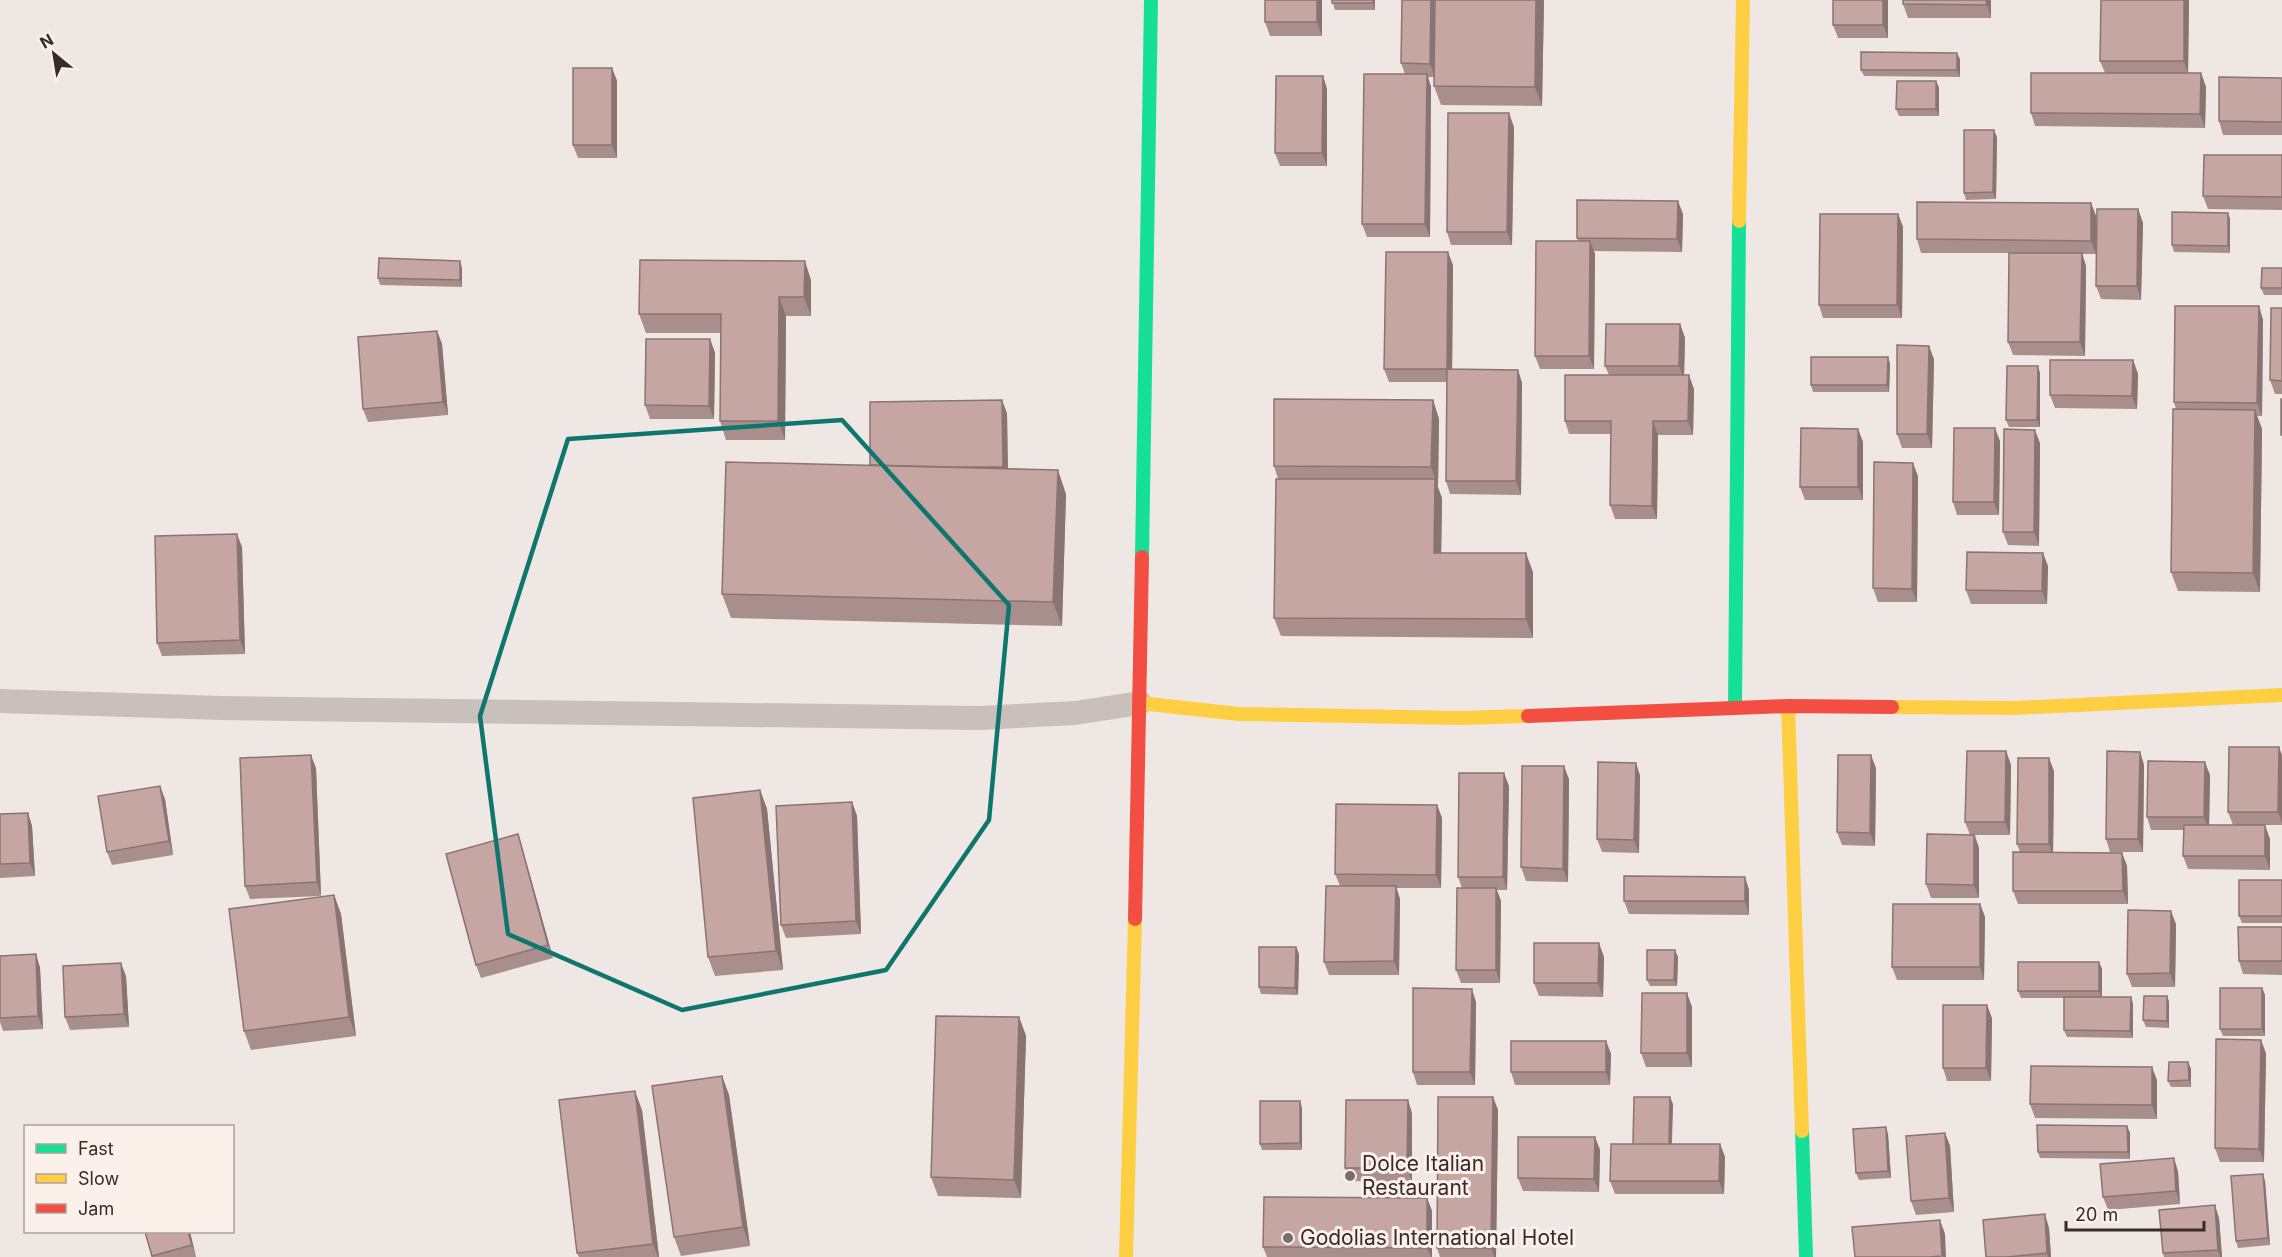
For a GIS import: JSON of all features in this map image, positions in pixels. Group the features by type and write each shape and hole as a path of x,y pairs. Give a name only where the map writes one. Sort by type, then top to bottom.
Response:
{"street":[{"path":"1126,1257 1140,703 1151,0"},
{"path":"1735,708 1738,279 1743,0"},
{"path":"1140,703 1239,714 1460,718 1788,706 2015,708 2282,695"},
{"path":"1788,706 1806,1257"}],"lane":[{"path":"0,701 223,708 980,718 1075,714 1140,703"}],"highlighted area":[{"path":"842,420 1009,605 989,820 886,970 682,1010 508,934 480,716 568,439"}],"building":[{"path":"1265,0 1317,0 1317,22 1265,22"},
{"path":"1332,0 1373,0 1373,3 1332,3"},
{"path":"1402,0 1431,0 1430,64 1401,63"},
{"path":"1435,0 1536,0 1535,87 1434,86"},
{"path":"1833,0 1883,0 1883,25 1833,25"},
{"path":"1903,0 1986,0 1987,5 1903,4"},
{"path":"2101,0 2184,0 2184,61 2100,61"},
{"path":"1861,52 1957,53 1957,70 1861,70"},
{"path":"573,68 612,68 612,145 573,145"},
{"path":"2031,73 2201,73 2200,114 2031,113"},
{"path":"1364,74 1427,74 1425,224 1362,224"},
{"path":"1276,76 1323,76 1322,153 1275,153"},
{"path":"2219,77 2282,78 2282,122 2219,121"},
{"path":"1897,81 1936,81 1936,109 1896,109"},
{"path":"1448,113 1509,113 1507,232 1447,232"},
{"path":"1964,130 1994,130 1993,192 1964,193"},
{"path":"2204,155 2282,155 2282,197 2203,196"},
{"path":"1577,200 1678,201 1677,239 1577,238"},
{"path":"1917,202 2091,203 2091,241 1917,239"},
{"path":"2097,209 2138,209 2137,286 2096,286"},
{"path":"2172,212 2228,213 2228,246 2172,245"},
{"path":"1820,214 1898,214 1897,305 1819,305"},
{"path":"1536,241 1590,241 1589,356 1535,356"},
{"path":"1386,252 1448,252 1447,369 1384,369"},
{"path":"2009,253 2082,253 2080,342 2008,342"},
{"path":"379,258 460,261 460,280 378,278"},
{"path":"640,260 805,261 804,297 779,297 778,421 720,421 721,314 639,314"},
{"path":"2262,268 2282,268 2282,288 2261,288"},
{"path":"2175,306 2259,306 2257,403 2174,402"},
{"path":"2271,308 2282,308 2282,381 2270,380"},
{"path":"1606,324 1680,324 1679,366 1605,366"},
{"path":"437,331 443,402 363,409 358,337"},
{"path":"646,339 710,339 709,406 645,405"},
{"path":"1897,345 1929,346 1927,434 1897,434"},
{"path":"1811,357 1888,357 1887,385 1811,385"},
{"path":"2050,360 2133,360 2132,396 2050,395"},
{"path":"2007,366 2038,366 2037,420 2006,420"},
{"path":"1447,369 1518,370 1516,481 1446,481"},
{"path":"1565,375 1689,375 1688,421 1653,421 1652,506 1610,505 1611,421 1565,421"},
{"path":"1274,399 1433,400 1431,467 1274,466"},
{"path":"2282,399 2282,435 2281,435"},
{"path":"1002,400 1003,467 870,465 870,402"},
{"path":"2173,409 2255,410 2253,573 2171,572"},
{"path":"1801,428 1858,429 1858,487 1800,487"},
{"path":"1954,428 1995,428 1994,502 1953,502"},
{"path":"2004,429 2035,430 2034,532 2003,532"},
{"path":"726,462 1058,470 1053,602 722,594"},
{"path":"1874,462 1913,463 1912,589 1873,588"},
{"path":"1276,479 1435,479 1434,553 1526,553 1526,619 1274,618"},
{"path":"237,534 240,640 157,643 155,536"},
{"path":"1967,552 2043,553 2042,591 1966,590"},
{"path":"2229,747 2279,747 2278,812 2228,812"},
{"path":"1967,751 2006,751 2005,822 1965,822"},
{"path":"2107,751 2140,752 2138,839 2106,839"},
{"path":"311,755 317,882 245,886 240,758"},
{"path":"1838,755 1871,755 1870,833 1837,832"},
{"path":"2018,758 2049,758 2049,844 2017,844"},
{"path":"2148,761 2205,762 2204,817 2147,817"},
{"path":"1598,762 1636,763 1634,840 1597,839"},
{"path":"1522,766 1564,766 1563,869 1521,867"},
{"path":"1459,773 1504,773 1503,877 1458,877"},
{"path":"160,786 169,841 107,852 98,796"},
{"path":"760,790 776,951 708,957 693,798"},
{"path":"852,802 856,921 781,925 776,806"},
{"path":"1336,804 1437,805 1436,875 1335,874"},
{"path":"28,813 30,863 0,864 0,814"},
{"path":"2184,825 2265,825 2265,856 2183,856"},
{"path":"518,834 548,945 476,965 446,854"},
{"path":"1927,834 1974,835 1974,885 1926,884"},
{"path":"2013,852 2122,853 2123,891 2013,891"},
{"path":"1624,876 1745,877 1745,901 1624,901"},
{"path":"2239,880 2282,880 2282,916 2239,916"},
{"path":"1326,886 1396,886 1394,961 1324,962"},
{"path":"1457,888 1496,888 1496,970 1456,970"},
{"path":"334,895 349,1017 244,1031 229,909"},
{"path":"1893,904 1980,904 1980,967 1892,967"},
{"path":"2128,910 2171,911 2170,973 2127,974"},
{"path":"2238,927 2282,927 2282,961 2239,961"},
{"path":"1534,943 1599,943 1598,983 1534,983"},
{"path":"1259,947 1296,947 1295,988 1259,987"},
{"path":"1647,950 1675,950 1674,980 1647,980"},
{"path":"36,954 38,1016 0,1018 0,956"},
{"path":"2018,962 2099,962 2099,991 2018,991"},
{"path":"121,963 124,1014 65,1017 63,966"},
{"path":"1413,988 1472,989 1470,1072 1413,1072"},
{"path":"2220,988 2262,988 2262,1029 2220,1029"},
{"path":"1642,993 1687,993 1687,1053 1641,1053"},
{"path":"2144,996 2167,996 2167,1021 2143,1020"},
{"path":"2064,997 2131,997 2130,1031 2064,1030"},
{"path":"1943,1005 1987,1005 1986,1068 1943,1068"},
{"path":"936,1016 1019,1017 1014,1180 931,1177"},
{"path":"2216,1039 2261,1040 2259,1149 2215,1148"},
{"path":"1511,1041 1606,1041 1606,1072 1511,1072"},
{"path":"2169,1062 2188,1062 2189,1080 2168,1081"},
{"path":"2031,1066 2152,1067 2152,1105 2030,1104"},
{"path":"722,1076 743,1227 674,1237 652,1086"},
{"path":"635,1091 653,1244 577,1253 559,1100"},
{"path":"1438,1097 1493,1097 1491,1248 1437,1248"},
{"path":"1634,1097 1670,1097 1669,1144 1633,1144"},
{"path":"1346,1100 1408,1100 1407,1168 1345,1168"},
{"path":"1260,1101 1300,1101 1300,1143 1260,1144"},
{"path":"2037,1125 2127,1126 2128,1152 2038,1152"},
{"path":"1886,1127 1888,1171 1856,1173 1853,1129"},
{"path":"1945,1133 1949,1198 1911,1201 1906,1136"},
{"path":"1518,1137 1595,1137 1594,1179 1518,1178"},
{"path":"1611,1144 1720,1144 1719,1181 1610,1181"},
{"path":"2174,1158 2176,1191 2103,1197 2100,1164"},
{"path":"2263,1174 2268,1238 2236,1241 2231,1176"},
{"path":"1264,1197 1427,1198 1427,1248 1263,1247"},
{"path":"2215,1205 2218,1250 2163,1253 2159,1210"},
{"path":"2045,1214 2047,1253 1986,1257 1983,1220"},
{"path":"1940,1220 1942,1256 1855,1257 1852,1227"},
{"path":"145,1233 188,1233 192,1245 152,1256"}],"traffic: fast":[{"path":"1142,557 1151,0"},
{"path":"1735,708 1739,221"},
{"path":"1802,1131 1806,1257"}],"traffic: slow":[{"path":"1739,221 1743,0"},
{"path":"1892,707 2015,708 2282,695"},
{"path":"1140,703 1239,714 1460,718 1528,716"},
{"path":"1788,706 1802,1131"},
{"path":"1126,1257 1135,919"}],"traffic: jam":[{"path":"1135,919 1142,557"},
{"path":"1528,716 1788,706 1892,707"}],"place":[{"name":"Dolce Italian Restaurant","path":"1350,1176"},
{"name":"Godolias International Hotel","path":"1288,1238"}]}
